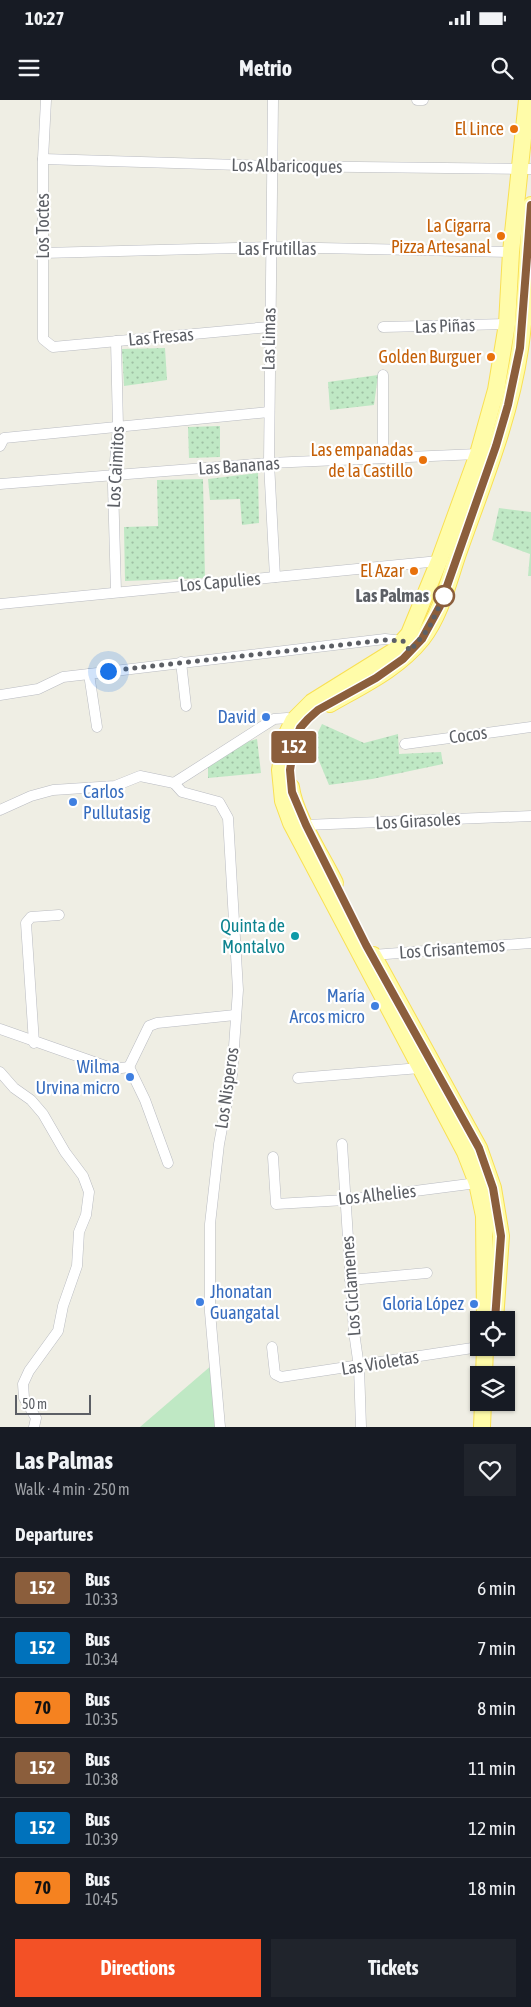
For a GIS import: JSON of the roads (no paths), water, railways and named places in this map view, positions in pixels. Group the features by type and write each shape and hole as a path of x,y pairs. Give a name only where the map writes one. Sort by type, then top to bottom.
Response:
{"main road":[{"path":"407,646 478,454 496,390 507,324 511,252 525,169 527,100"},
{"path":"496,1311 501,1236 493,1188 479,1148 291,823 283,801 285,770 295,740 296,725 312,702 407,646 429,628 444,596 496,446 508,405 520,348 527,295 531,205"},
{"path":"285,770 306,825 420,1068 465,1152 477,1183 484,1216 484,1311"},
{"path":"482,1427 483,1411"},
{"path":"491,1427 492,1411"}],"street":[{"name":"Los Toctes","path":"46,100 43,159 43,339 53,347"},
{"name":"Las Limas","path":"273,100 269,463 275,577"},
{"path":"417,100 423,100"},
{"name":"Los Albaricoques","path":"43,159 272,166 525,169"},
{"name":"Las Frutillas","path":"42,253 272,248 511,252"},
{"name":"Las Piñas","path":"384,327 507,324"},
{"name":"Las Fresas","path":"53,347 269,327"},
{"name":"Los Caimitos","path":"116,342 118,427 113,475 116,592"},
{"path":"383,375 383,458"},
{"path":"2,442 118,427 269,412"},
{"name":"Las Bananas","path":"0,484 269,463 478,454"},
{"name":"Los Capulies","path":"0,604 439,561"},
{"path":"0,695 38,689 63,678 181,662 385,640 407,646"},
{"path":"181,662 186,706"},
{"path":"89,674 97,727"},
{"path":"174,783 274,719 280,717 296,725"},
{"name":"Cocos","path":"405,744 531,727"},
{"name":"Los Nisperos","path":"0,810 31,796 53,790 115,786 140,776 174,783 182,792 219,802 226,812 239,973 232,1075 219,1144 210,1224 210,1312 220,1427"},
{"name":"Los Girasoles","path":"306,825 531,816"},
{"path":"34,1043 26,924 31,917 59,915"},
{"name":"Los Crisantemos","path":"365,949 531,943"},
{"path":"129,1067 149,1026 157,1023 235,1015"},
{"path":"0,1029 34,1043 114,1069 129,1067"},
{"path":"129,1067 145,1100 168,1163"},
{"path":"298,1078 420,1068"},
{"path":"0,1072 14,1088 31,1100 43,1114 65,1152 83,1176 89,1192 86,1215 78,1232 76,1266 65,1298 58,1331 29,1371 23,1384 24,1398 36,1418 34,1427"},
{"name":"Los Ciclamenes","path":"342,1144 350,1280 359,1367 361,1427"},
{"name":"Los Alhelies","path":"273,1157 276,1204 345,1200 477,1183"},
{"path":"350,1280 427,1273"},
{"name":"Las Violetas","path":"272,1347 275,1374 281,1377 470,1349"}],"place":[{"name":"El Lince","path":"514,129"},
{"name":"La Cigarra Pizza Artesanal","path":"501,236"},
{"name":"Golden Burguer","path":"491,357"},
{"name":"Las empanadas de la Castillo","path":"423,460"},
{"name":"El Azar","path":"414,571"},
{"name":"Las Palmas","path":"444,596"},
{"name":"David","path":"266,717"},
{"name":"Carlos Pullutasig","path":"73,802"},
{"name":"Quinta de Montalvo","path":"295,936"},
{"name":"María Arcos micro","path":"375,1006"},
{"name":"Wilma Urvina micro","path":"130,1077"},
{"name":"Jhonatan Guangatal","path":"200,1302"},
{"name":"Gloria López","path":"474,1304"}]}
